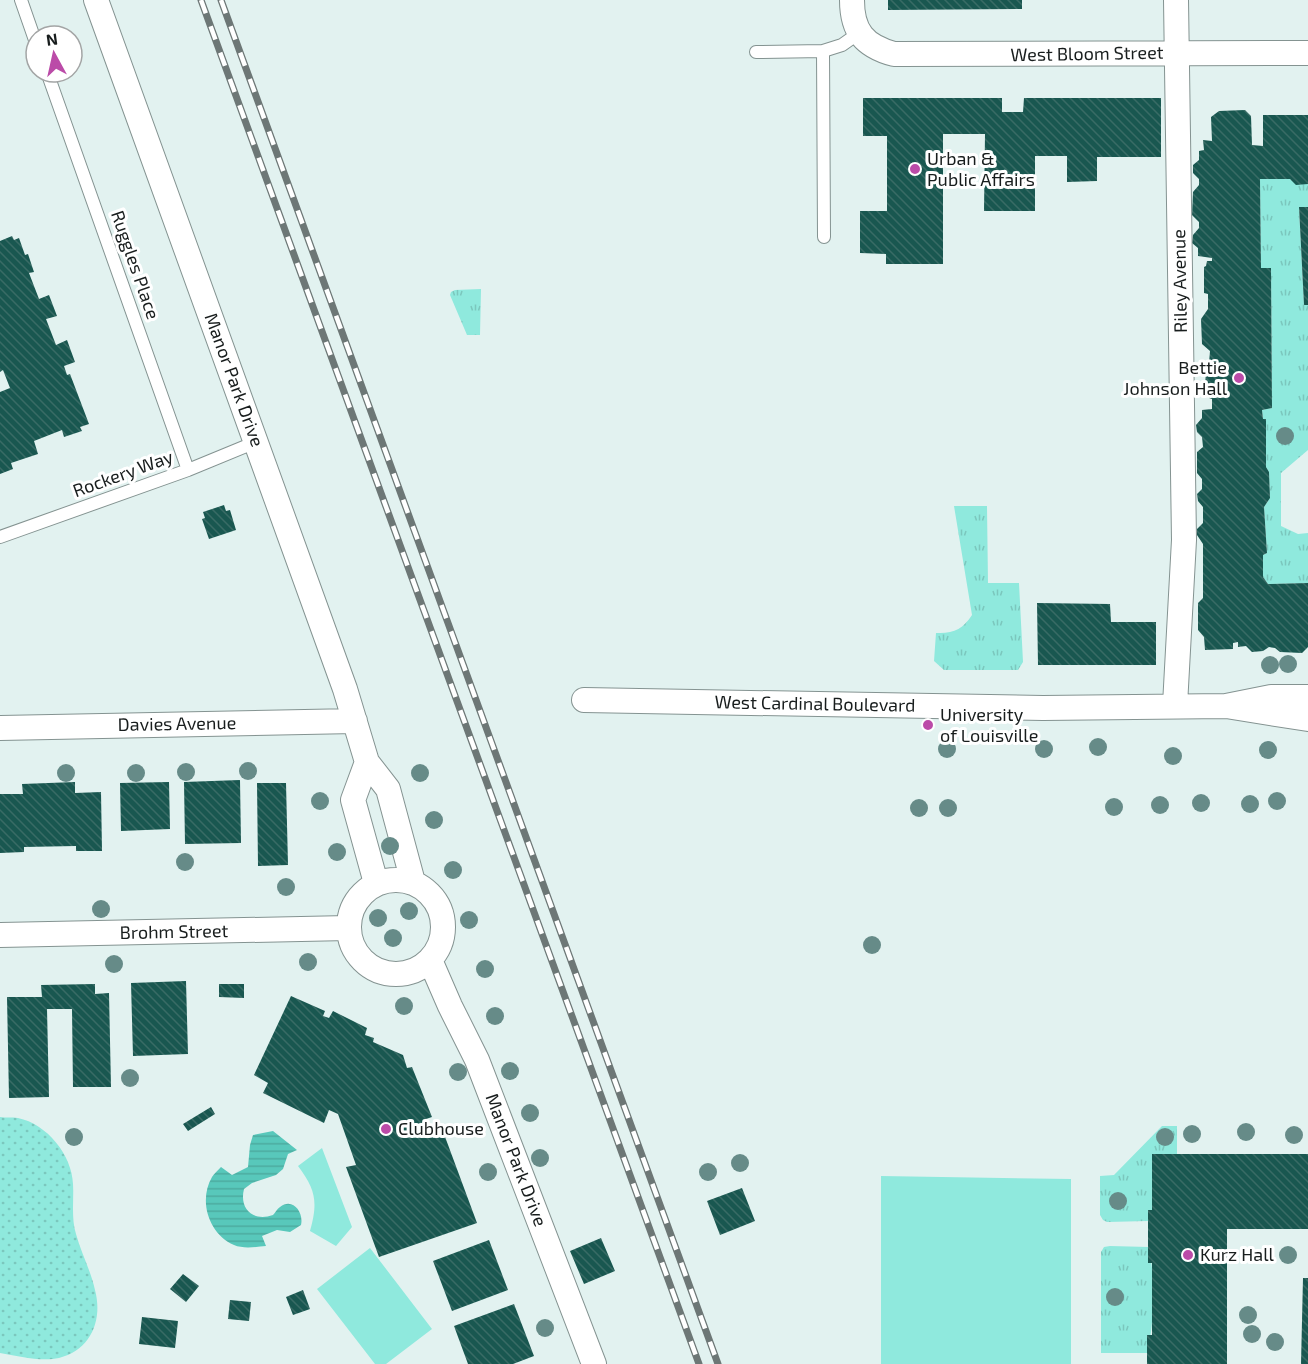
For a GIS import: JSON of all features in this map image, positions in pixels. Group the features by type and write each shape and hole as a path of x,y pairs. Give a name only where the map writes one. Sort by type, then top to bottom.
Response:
{"street":[{"name":"Manor Park Drive","path":"96,0 345,689 367,762 388,789 413,882"},
{"path":"852,0 852,11 864,38"},
{"name":"Riley Avenue","path":"1175,705 1184,540 1176,0"},
{"name":"West Bloom Street","path":"864,38 881,51 908,56 1176,52 1308,53"},
{"name":"West Cardinal Boulevard","path":"1226,706 1270,697 1308,697"},
{"name":"West Cardinal Boulevard","path":"584,700 1043,708 1226,706 1308,719"},
{"name":"Davies Avenue","path":"0,728 355,720"},
{"path":"367,762 353,801 376,883"},
{"path":"395,879 413,882 429,892 439,907 443,925 441,944 430,960 415,970 397,974 379,971 363,962 352,946 348,928 351,910 361,894 376,883 395,879"},
{"name":"Brohm Street","path":"0,935 348,928"},
{"name":"Manor Park Drive","path":"430,960 477,1060 594,1364"}],"lane":[{"path":"21,0 29,24"},
{"path":"756,52 822,51 864,38"},
{"path":"822,51 824,237"},
{"name":"Ruggles Place","path":"51,84 188,470"},
{"name":"Rockery Way","path":"0,537 188,470 256,442"}],"green space":[{"path":"1260,179 1290,179 1296,184 1308,184 1308,207 1299,208 1304,305 1308,305 1308,450 1281,473 1281,526 1298,534 1308,533 1308,583 1268,584 1263,577 1263,555 1267,553 1264,507 1270,498 1269,472 1266,467 1266,420 1263,419 1262,410 1272,408 1271,268 1261,268"},
{"path":"481,289 480,335 467,335 450,295 455,290"},
{"path":"954,506 987,506 988,583 1019,583 1023,662 1018,670 944,670 934,661 936,633 957,630 972,615"},
{"path":"0,1117 29,1121 48,1134 63,1152 72,1173 74,1228 93,1283 97,1312 96,1323 87,1341 70,1354 59,1358 37,1359 0,1353"},
{"path":"1162,1126 1177,1126 1177,1154 1152,1154 1152,1210 1148,1221 1107,1222 1103,1220 1100,1215 1100,1176 1114,1175"},
{"path":"322,1148 352,1227 336,1246 310,1231 314,1197 309,1182 298,1166"},
{"path":"881,1176 1071,1179 1071,1364 881,1364"},
{"path":"1104,1247 1149,1247 1153,1300 1152,1328 1147,1353 1101,1353 1101,1252"},
{"path":"370,1248 432,1329 386,1364 375,1364 317,1289"}],"shaded area":[{"path":"273,1131 297,1150 288,1154 283,1169 276,1175 252,1183 244,1189 244,1202 249,1212 259,1217 273,1215 285,1204 293,1205 301,1216 301,1225 290,1232 277,1230 262,1236 266,1246 234,1245 218,1233 208,1216 206,1196 208,1186 221,1167 232,1175 248,1167 253,1135"}],"building":[{"path":"888,0 1022,0 1022,9 888,10"},
{"name":"Urban & Public Affairs","path":"863,98 1002,98 1002,112 1023,112 1024,98 1161,98 1161,157 1097,157 1097,181 1067,182 1067,156 1035,156 1035,211 984,211 985,134 943,134 943,264 886,264 886,254 860,253 860,211 887,211 887,136 863,136"},
{"name":"Bettie Johnson Hall","path":"1245,110 1251,116 1252,145 1263,146 1263,115 1308,115 1308,184 1296,185 1290,179 1260,179 1261,268 1271,268 1272,408 1262,410 1263,419 1266,419 1266,467 1269,472 1270,498 1264,507 1267,553 1263,555 1263,577 1268,584 1308,583 1308,647 1302,653 1280,652 1269,647 1263,651 1252,652 1246,646 1238,647 1238,642 1233,643 1233,649 1205,650 1204,637 1198,630 1198,603 1203,598 1203,544 1197,535 1197,529 1203,523 1203,507 1198,501 1197,494 1202,489 1202,479 1197,473 1197,452 1203,447 1202,437 1197,432 1196,425 1202,418 1202,410 1212,409 1212,399 1209,398 1209,393 1205,394 1206,363 1209,363 1210,351 1202,344 1201,319 1208,309 1208,294 1204,293 1204,267 1207,261 1212,261 1212,258 1198,256 1198,248 1192,243 1193,235 1199,228 1199,222 1192,215 1193,192 1199,185 1199,179 1193,173 1193,165 1199,160 1199,151 1204,150 1203,140 1212,141 1211,117 1219,111"},
{"path":"1299,207 1308,207 1308,305 1304,305"},
{"path":"12,236 14,240 19,238 25,255 28,254 34,272 29,273 39,299 49,295 57,316 46,319 56,345 67,340 75,362 64,366 67,375 70,374 89,424 80,427 82,431 64,437 62,430 34,441 38,454 11,463 13,469 0,474 0,392 10,388 3,370 0,372 0,241"},
{"path":"224,505 226,511 230,510 236,530 209,539 202,519 205,518 203,512"},
{"path":"1037,603 1110,604 1111,622 1156,622 1156,665 1038,665"},
{"path":"240,780 241,843 185,844 184,782"},
{"path":"75,782 75,793 101,792 102,851 76,851 76,846 24,847 24,852 0,853 0,794 23,794 22,784"},
{"path":"169,782 170,829 121,831 120,783"},
{"path":"257,783 286,783 288,865 258,866"},
{"path":"186,981 188,1054 133,1056 131,983"},
{"path":"95,984 95,994 109,993 111,1087 73,1087 72,1009 47,1009 49,1097 9,1098 7,997 42,997 41,985"},
{"path":"219,984 244,984 244,998 219,997"},
{"name":"Clubhouse","path":"291,996 325,1011 323,1016 329,1018 333,1011 367,1028 365,1035 374,1038 373,1042 403,1055 407,1068 412,1067 432,1117 426,1119 433,1138 444,1134 477,1223 379,1257 346,1167 356,1165 338,1114 329,1110 324,1123 263,1093 268,1083 254,1075"},
{"path":"211,1107 215,1114 188,1131 183,1124"},
{"name":"Kurz Hall","path":"1152,1154 1308,1154 1308,1229 1227,1229 1227,1364 1147,1364 1147,1335 1152,1335 1152,1263 1148,1263 1148,1210 1152,1210"},
{"path":"742,1188 755,1221 720,1235 707,1201"},
{"path":"601,1238 615,1271 584,1284 570,1251"},
{"path":"489,1240 508,1290 452,1311 433,1261"},
{"path":"183,1274 199,1286 186,1302 170,1289"},
{"name":"Kurz Hall","path":"1303,1278 1308,1278 1308,1364 1301,1364"},
{"path":"303,1290 310,1309 293,1315 286,1297"},
{"path":"230,1300 251,1302 249,1321 228,1319"},
{"path":"514,1304 534,1356 513,1364 468,1364 454,1326"},
{"path":"142,1317 178,1321 175,1348 139,1344"}],"railway":[{"path":"201,0 699,1364"},
{"path":"221,0 718,1364"}],"place":[{"name":"Urban & Public Affairs","path":"915,169"},
{"name":"Bettie Johnson Hall","path":"1239,378"},
{"name":"University of Louisville","path":"928,725"},
{"name":"Clubhouse","path":"386,1129"},
{"name":"Kurz Hall","path":"1188,1255"}]}
